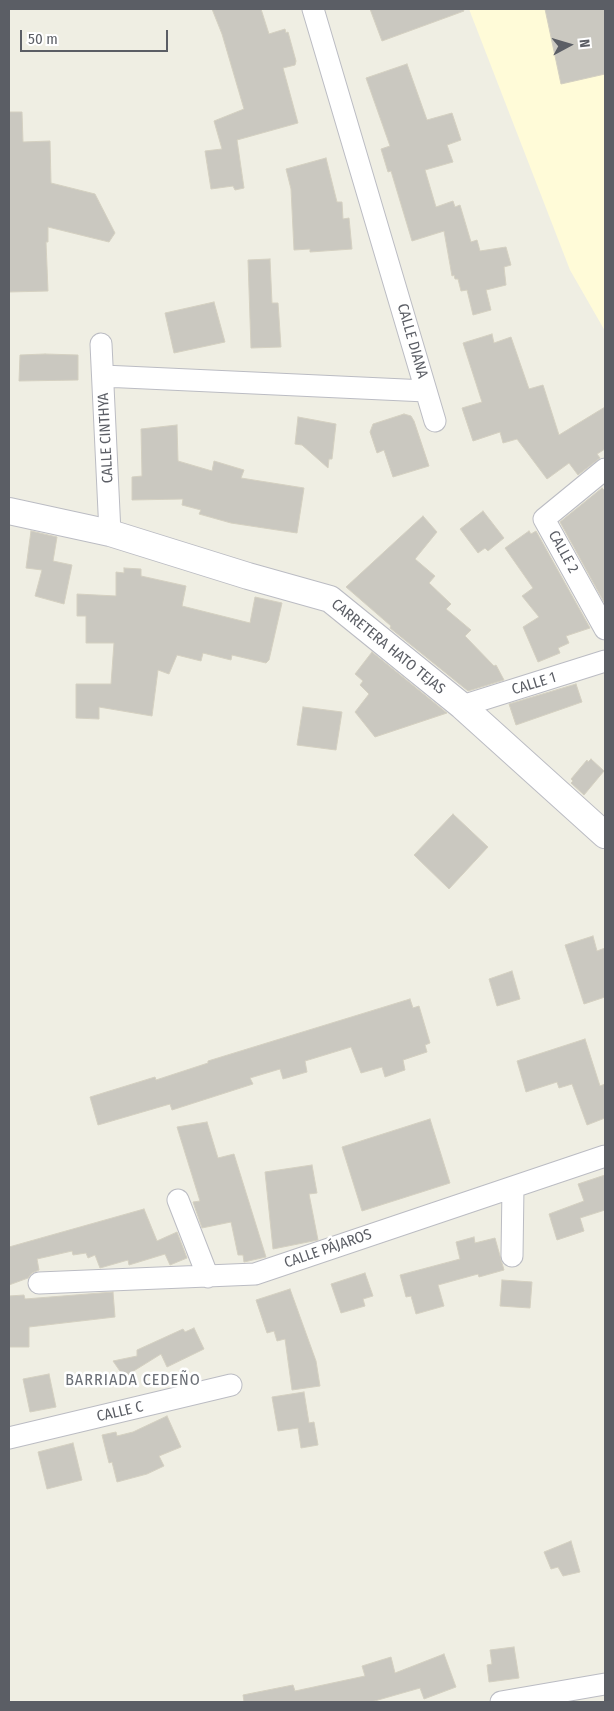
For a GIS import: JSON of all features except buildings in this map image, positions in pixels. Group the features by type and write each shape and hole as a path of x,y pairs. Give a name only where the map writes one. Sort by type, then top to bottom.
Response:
{"street":[{"name":"CALLE DIANA","path":"103,376 426,391 313,9"},
{"name":"CALLE CINTHYA","path":"101,344 110,533"},
{"path":"426,391 435,421"},
{"name":"CALLE 2","path":"605,469 544,519 605,628"},
{"name":"CARRETERA HATO TEJAS","path":"9,511 110,533 248,576 330,599 462,706 605,835"},
{"name":"CALLE 1","path":"462,706 605,661"},
{"name":"CALLE PÁJAROS","path":"39,1283 256,1274 605,1156"},
{"path":"512,1256 513,1187"},
{"path":"178,1200 208,1277"},
{"name":"CALLE C","path":"9,1438 231,1385"},
{"path":"501,1702 605,1684"}],"shaded area":[{"path":"469,9 605,9 605,331 570,270"}],"district":[{"name":"BARRIADA CEDEÑO","path":"133,1381"}]}
